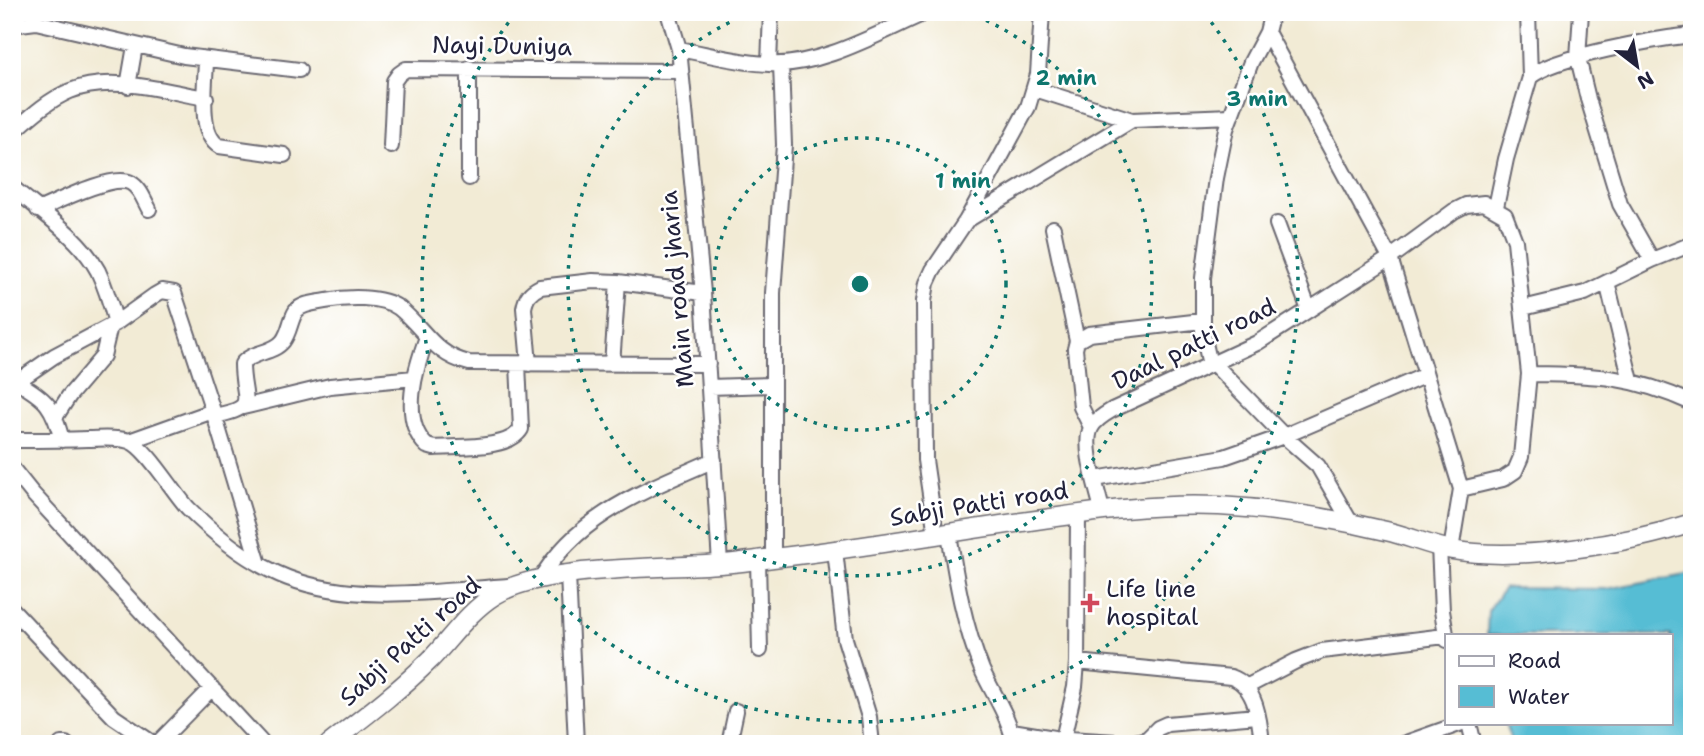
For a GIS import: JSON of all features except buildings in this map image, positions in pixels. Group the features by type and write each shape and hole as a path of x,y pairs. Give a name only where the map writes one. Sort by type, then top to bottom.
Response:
{"main road":[{"name":"Sabji Patti road","path":"329,744 399,690 478,607 514,586 568,575 765,559 1102,510 1162,506 1219,506 1298,515 1352,524 1445,548 1483,553 1569,549 1692,523"}],"street":[{"name":"Main road jharia","path":"668,12 679,49 703,292 720,564"},
{"path":"760,650 775,259 784,145 771,12"},
{"path":"679,49 775,64 807,61 927,12"},
{"path":"1042,12 1035,89 1028,107 966,221 933,270 923,301 925,460 968,629 982,668 1014,738 1141,742 1167,724 1257,716"},
{"path":"1272,12 1267,32 1251,62 1231,116 1221,153 1209,228 1202,321 1212,364 1318,466 1352,524"},
{"path":"1461,489 1503,479 1515,471 1521,457 1530,374 1515,241 1505,215 1496,208 1506,159 1530,77 1528,12"},
{"path":"1581,12 1578,58 1588,99 1620,204 1652,260"},
{"path":"12,25 53,19 135,46 206,59 299,70"},
{"path":"1267,32 1390,258 1461,489 1445,548 1446,634"},
{"path":"1530,77 1548,66 1578,58 1659,39 1692,35"},
{"path":"128,86 135,46"},
{"path":"206,59 205,126 213,142 219,146 284,155"},
{"path":"468,68 468,178"},
{"name":"Nayi Duniya","path":"391,146 394,81 406,69 680,71"},
{"path":"12,133 69,92 93,86 128,86 206,99"},
{"path":"1035,89 1132,120 1231,116"},
{"path":"966,221 1132,120"},
{"path":"38,210 102,184 124,180 132,183 140,192 149,209"},
{"path":"12,187 71,238 97,269 113,324 103,356 55,416"},
{"name":"Daal patti road","path":"1091,427 1112,410 1257,343 1390,258 1466,205 1484,203 1496,208"},
{"path":"1277,224 1309,310"},
{"path":"1053,228 1077,341 1075,349 1081,407 1091,427 1088,439 1089,455 1102,510"},
{"path":"1523,308 1585,293 1652,260 1692,244"},
{"path":"427,337 414,378 412,400 415,424 421,440 434,448 504,443 513,439 521,429 524,308 526,299 533,290 593,281 703,292"},
{"path":"612,364 618,282"},
{"path":"1608,282 1630,381"},
{"path":"62,440 55,416 41,396 15,384 54,356 113,324 163,291 174,293 259,564"},
{"path":"243,407 246,397 242,364 250,357 277,346 284,340 294,313 305,305 336,299 382,301 399,308 439,350 454,360 469,363 708,364"},
{"path":"1077,341 1090,334 1202,321"},
{"path":"1530,374 1604,375 1662,389 1692,403"},
{"path":"1095,479 1206,461 1284,436 1426,375"},
{"path":"12,440 128,441 214,414 237,411 243,407 330,386 414,378"},
{"path":"709,387 772,385"},
{"path":"128,441 139,445 167,484 202,522 259,564 287,578 316,587 356,592 410,593 514,586"},
{"path":"540,580 564,545 588,524 645,491 714,460"},
{"path":"12,468 262,744"},
{"path":"1057,740 1075,687 1078,514"},
{"path":"835,550 845,639 869,717 872,744"},
{"path":"568,575 576,744"},
{"path":"12,608 114,717 156,744 212,688"},
{"path":"1246,687 1322,651 1445,638"},
{"path":"1077,662 1239,679 1246,687 1257,716 1262,744"},
{"path":"729,744 736,711"},
{"path":"1403,744 1459,724"},
{"path":"1469,724 1474,744"}],"water":[{"path":"1692,573 1692,744 1512,744 1505,724 1672,724 1672,634 1487,634 1488,611 1504,588 1606,589"}],"place":[{"name":"Life line hospital","path":"1090,603"}]}
